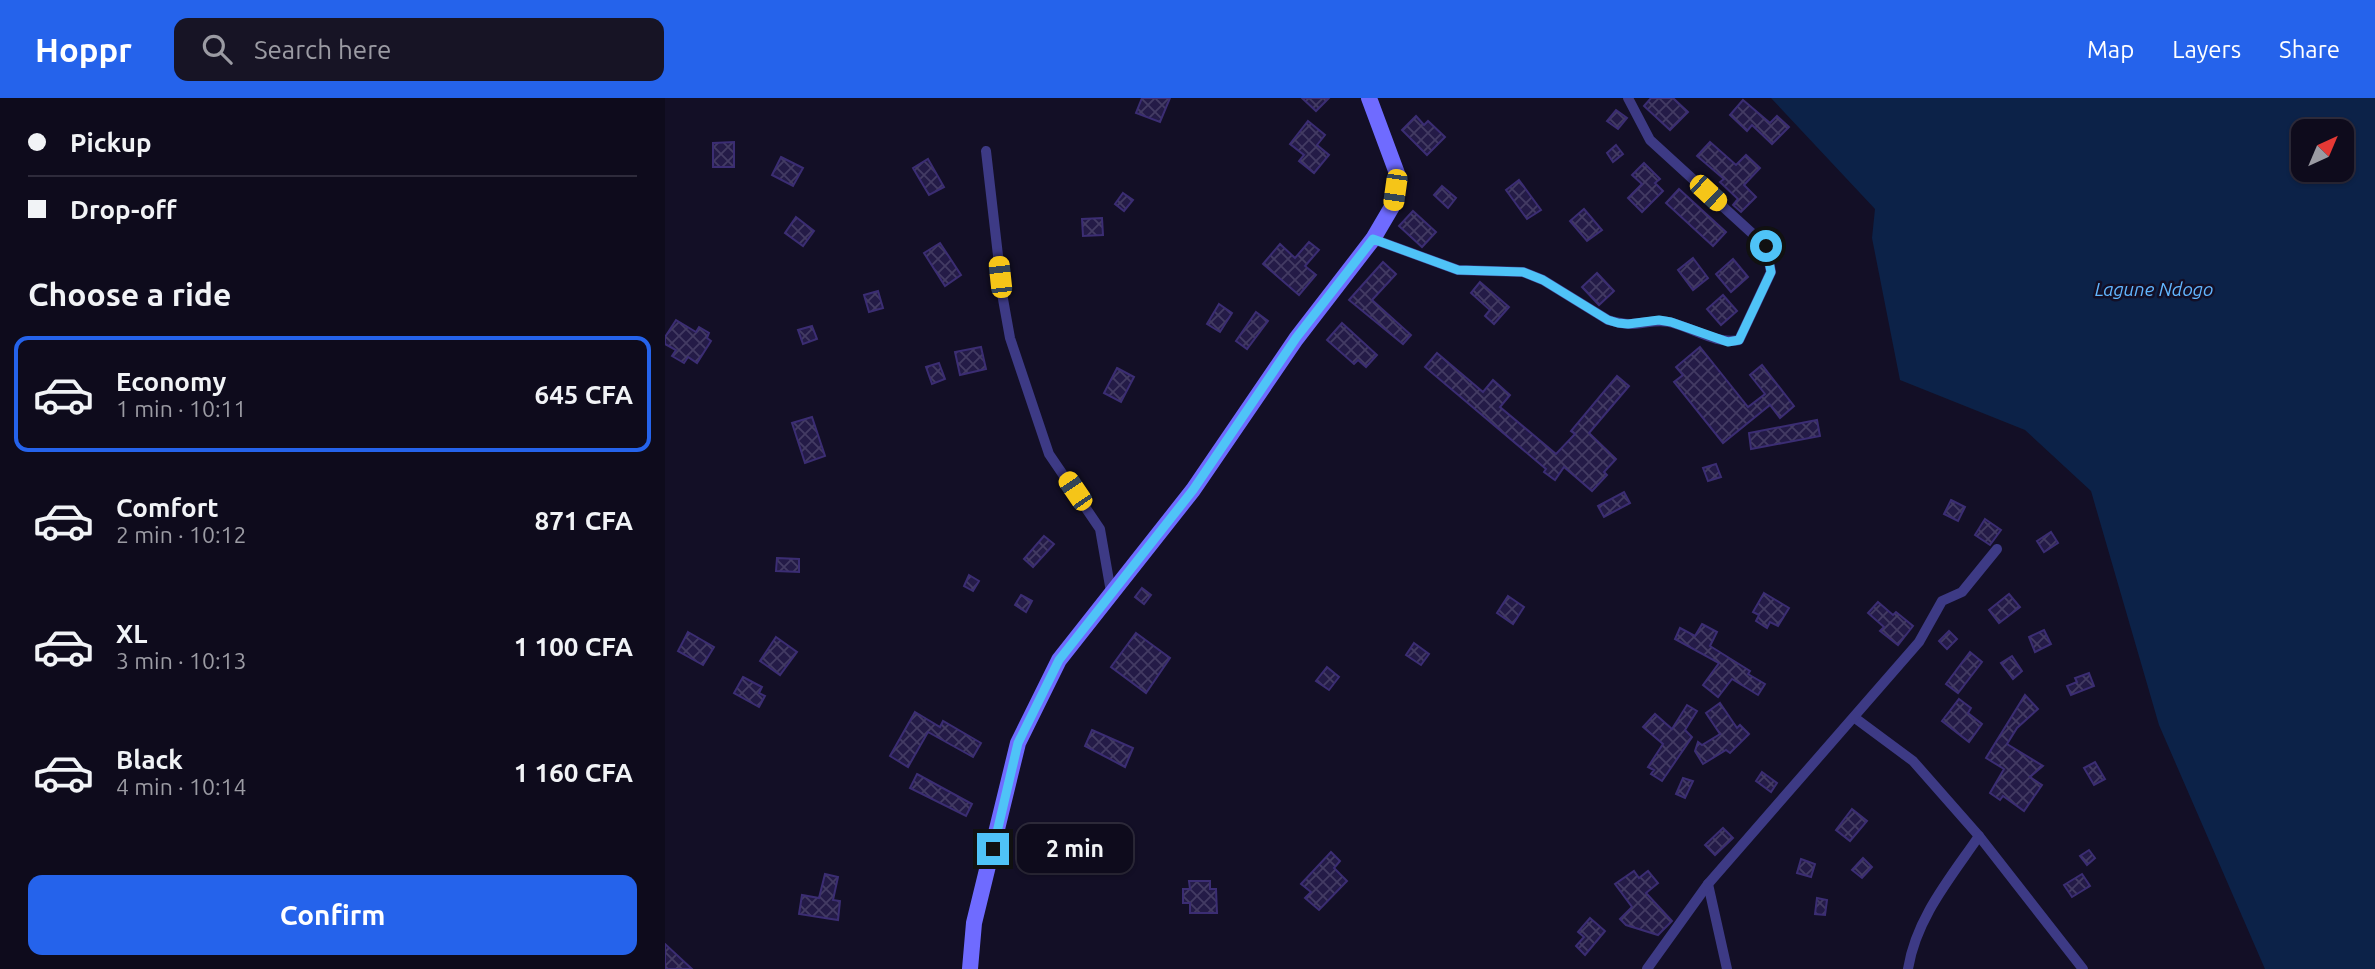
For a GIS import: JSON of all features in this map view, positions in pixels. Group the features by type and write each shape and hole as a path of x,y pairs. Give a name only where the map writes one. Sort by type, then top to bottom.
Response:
{"street":[{"path":"970,969 974,923 1018,743 1059,660 1193,490 1296,338 1373,239 1393,205 1398,176 1369,98"},
{"path":"1373,239 1458,270 1523,272 1543,280 1608,320 1618,323 1659,320 1728,342 1739,340 1771,272 1766,246 1650,140 1628,98"},
{"path":"986,151 1001,287 1010,338 1049,454 1100,529 1111,592"},
{"path":"1647,969 1708,884 1919,642 1942,601 1962,592 1997,549"},
{"path":"1855,718 1913,761 1979,836 2083,969"},
{"path":"1908,969 1927,911 1979,836"},
{"path":"1708,884 1727,969"}],"water":[{"name":"Lagune Ndogo","path":"1771,98 2375,98 2375,969 2265,969 2159,725 2091,491 2025,430 1900,380 1872,238 1875,209"}],"building":[{"path":"1142,98 1170,98 1160,122 1136,113"},
{"path":"1302,98 1329,98 1316,111"},
{"path":"1651,98 1673,98 1688,112 1670,130 1644,106"},
{"path":"1743,100 1770,123 1777,116 1789,127 1772,144 1752,125 1747,131 1730,115"},
{"path":"1616,110 1627,118 1618,129 1607,121"},
{"path":"1416,116 1424,125 1428,121 1445,137 1427,155 1402,130"},
{"path":"1308,121 1325,135 1317,145 1329,155 1314,173 1299,161 1304,155 1290,144"},
{"path":"734,142 734,167 713,167 713,143"},
{"path":"1710,142 1736,165 1746,155 1760,168 1744,185 1756,197 1741,212 1733,205 1738,199 1720,182 1724,179 1697,156"},
{"path":"1616,145 1623,154 1613,162 1607,153"},
{"path":"781,157 803,168 793,186 772,175"},
{"path":"928,159 944,187 929,195 913,168"},
{"path":"1644,163 1660,179 1655,183 1663,191 1642,212 1628,198 1642,184 1632,175"},
{"path":"1519,180 1541,210 1527,219 1506,190"},
{"path":"1442,186 1456,198 1448,208 1434,195"},
{"path":"1679,189 1726,232 1713,246 1666,203"},
{"path":"1123,193 1133,200 1124,211 1115,204"},
{"path":"1584,209 1602,230 1587,241 1570,221"},
{"path":"1413,211 1436,232 1422,247 1399,226"},
{"path":"796,217 814,231 803,246 785,233"},
{"path":"1102,218 1103,235 1083,236 1082,219"},
{"path":"1309,242 1319,250 1305,266 1316,275 1299,295 1263,264 1280,244 1295,258"},
{"path":"940,243 961,275 945,286 924,253"},
{"path":"1693,258 1708,278 1693,290 1678,270"},
{"path":"1733,259 1748,277 1731,292 1716,274"},
{"path":"1383,262 1396,274 1372,300 1411,335 1403,344 1349,300"},
{"path":"1597,273 1614,291 1599,305 1582,287"},
{"path":"1480,282 1509,307 1494,324 1485,316 1490,310 1471,293"},
{"path":"878,291 883,308 869,312 864,295"},
{"path":"1723,295 1737,311 1721,325 1707,309"},
{"path":"1219,304 1232,313 1220,332 1207,324"},
{"path":"1256,312 1268,321 1247,349 1236,341"},
{"path":"676,320 696,332 699,327 709,333 707,338 711,341 697,363 688,357 684,363 672,356 676,350 665,344 665,337"},
{"path":"1342,323 1377,355 1366,367 1358,360 1354,364 1327,340"},
{"path":"812,326 817,339 803,344 798,330"},
{"path":"981,347 986,369 960,375 955,352"},
{"path":"1700,347 1748,407 1765,394 1750,375 1762,365 1794,406 1780,418 1770,405 1723,443 1674,382 1683,375 1676,367"},
{"path":"1437,353 1483,392 1493,380 1510,395 1500,407 1556,454 1575,434 1571,431 1617,376 1629,386 1589,433 1616,459 1604,472 1607,475 1592,491 1564,467 1555,480 1544,472 1546,469 1425,367"},
{"path":"939,363 945,379 932,384 926,367"},
{"path":"1117,368 1134,377 1121,402 1104,393"},
{"path":"812,417 825,456 805,463 792,423"},
{"path":"1817,420 1820,436 1751,449 1749,433"},
{"path":"1716,464 1721,477 1708,481 1703,468"},
{"path":"1624,492 1630,503 1604,517 1598,506"},
{"path":"1951,500 1965,507 1958,521 1944,514"},
{"path":"1985,519 2001,530 1990,545 1975,535"},
{"path":"2051,532 2058,543 2044,552 2037,541"},
{"path":"1044,536 1054,544 1033,567 1024,559"},
{"path":"777,558 799,559 799,572 776,571"},
{"path":"969,575 979,581 973,591 964,586"},
{"path":"1142,588 1151,595 1144,604 1135,597"},
{"path":"1764,593 1789,608 1778,626 1770,622 1767,628 1756,621 1759,615 1753,612"},
{"path":"2009,594 2020,607 1999,623 1989,610"},
{"path":"1021,595 1032,601 1026,612 1015,605"},
{"path":"1508,596 1524,607 1513,624 1497,613"},
{"path":"1878,602 1893,615 1896,612 1913,626 1898,645 1880,631 1884,627 1868,613"},
{"path":"1702,624 1717,632 1710,646 1750,671 1748,674 1765,684 1758,695 1732,679 1718,697 1703,685 1719,663 1675,639 1680,628 1695,636"},
{"path":"2044,630 2051,644 2035,652 2029,637"},
{"path":"1949,631 1957,639 1947,649 1939,641"},
{"path":"688,632 714,647 703,665 678,651"},
{"path":"1136,633 1170,658 1146,693 1111,667"},
{"path":"776,637 797,652 780,675 760,661"},
{"path":"1414,643 1429,654 1421,665 1406,655"},
{"path":"1970,652 1982,662 1958,693 1946,684"},
{"path":"2012,656 2022,671 2013,679 2001,663"},
{"path":"1327,667 1339,677 1329,690 1316,681"},
{"path":"2089,673 2094,686 2071,695 2067,686 2077,682 2075,678"},
{"path":"743,677 762,687 759,693 765,696 759,707 734,693"},
{"path":"2025,695 2038,709 2017,728 2007,744 2043,766 2030,777 2042,785 2024,811 2003,796 2000,800 1990,793 2004,769 1986,758"},
{"path":"1959,699 1971,708 1968,713 1982,724 1969,742 1942,721"},
{"path":"1720,703 1737,728 1740,725 1749,734 1730,753 1726,750 1703,764 1695,751 1698,742 1702,745 1720,734 1706,713"},
{"path":"1687,705 1697,711 1685,730 1692,737 1662,781 1651,774 1654,770 1648,767 1663,744 1643,727 1655,714 1672,729"},
{"path":"915,712 940,727 943,721 981,743 973,757 928,732 908,767 890,756"},
{"path":"1092,730 1133,748 1125,767 1085,746"},
{"path":"2095,762 2105,779 2094,785 2084,768"},
{"path":"1762,772 1777,783 1771,792 1756,781"},
{"path":"917,774 972,804 966,816 910,788"},
{"path":"1683,778 1693,781 1685,798 1676,794"},
{"path":"1852,809 1867,821 1850,841 1836,830"},
{"path":"1723,828 1733,838 1715,855 1705,845"},
{"path":"2089,850 2095,858 2087,865 2080,856"},
{"path":"1331,852 1340,861 1334,868 1347,881 1319,910 1305,898 1311,892 1301,884"},
{"path":"1863,858 1872,867 1862,878 1852,870"},
{"path":"1801,859 1815,864 1811,877 1797,873"},
{"path":"1634,871 1639,878 1648,871 1658,883 1646,893 1672,921 1658,935 1626,925 1620,919 1632,907 1615,884"},
{"path":"825,874 838,877 833,900 840,901 838,920 799,914 802,895 819,898"},
{"path":"2082,874 2090,886 2072,897 2064,885"},
{"path":"1189,881 1210,881 1210,889 1216,889 1217,913 1190,913 1190,903 1183,903 1183,889 1190,889"},
{"path":"1817,898 1827,900 1825,915 1815,914"},
{"path":"1590,918 1605,931 1585,955 1576,946 1584,937 1578,932"},
{"path":"665,944 692,969 665,969"}],"route":[{"path":"993,849 1018,743 1059,660 1193,490 1296,338 1373,239 1448,268 1523,272 1543,280 1608,320 1628,324 1659,320 1671,322 1728,342 1739,340 1771,272 1766,246"}]}
